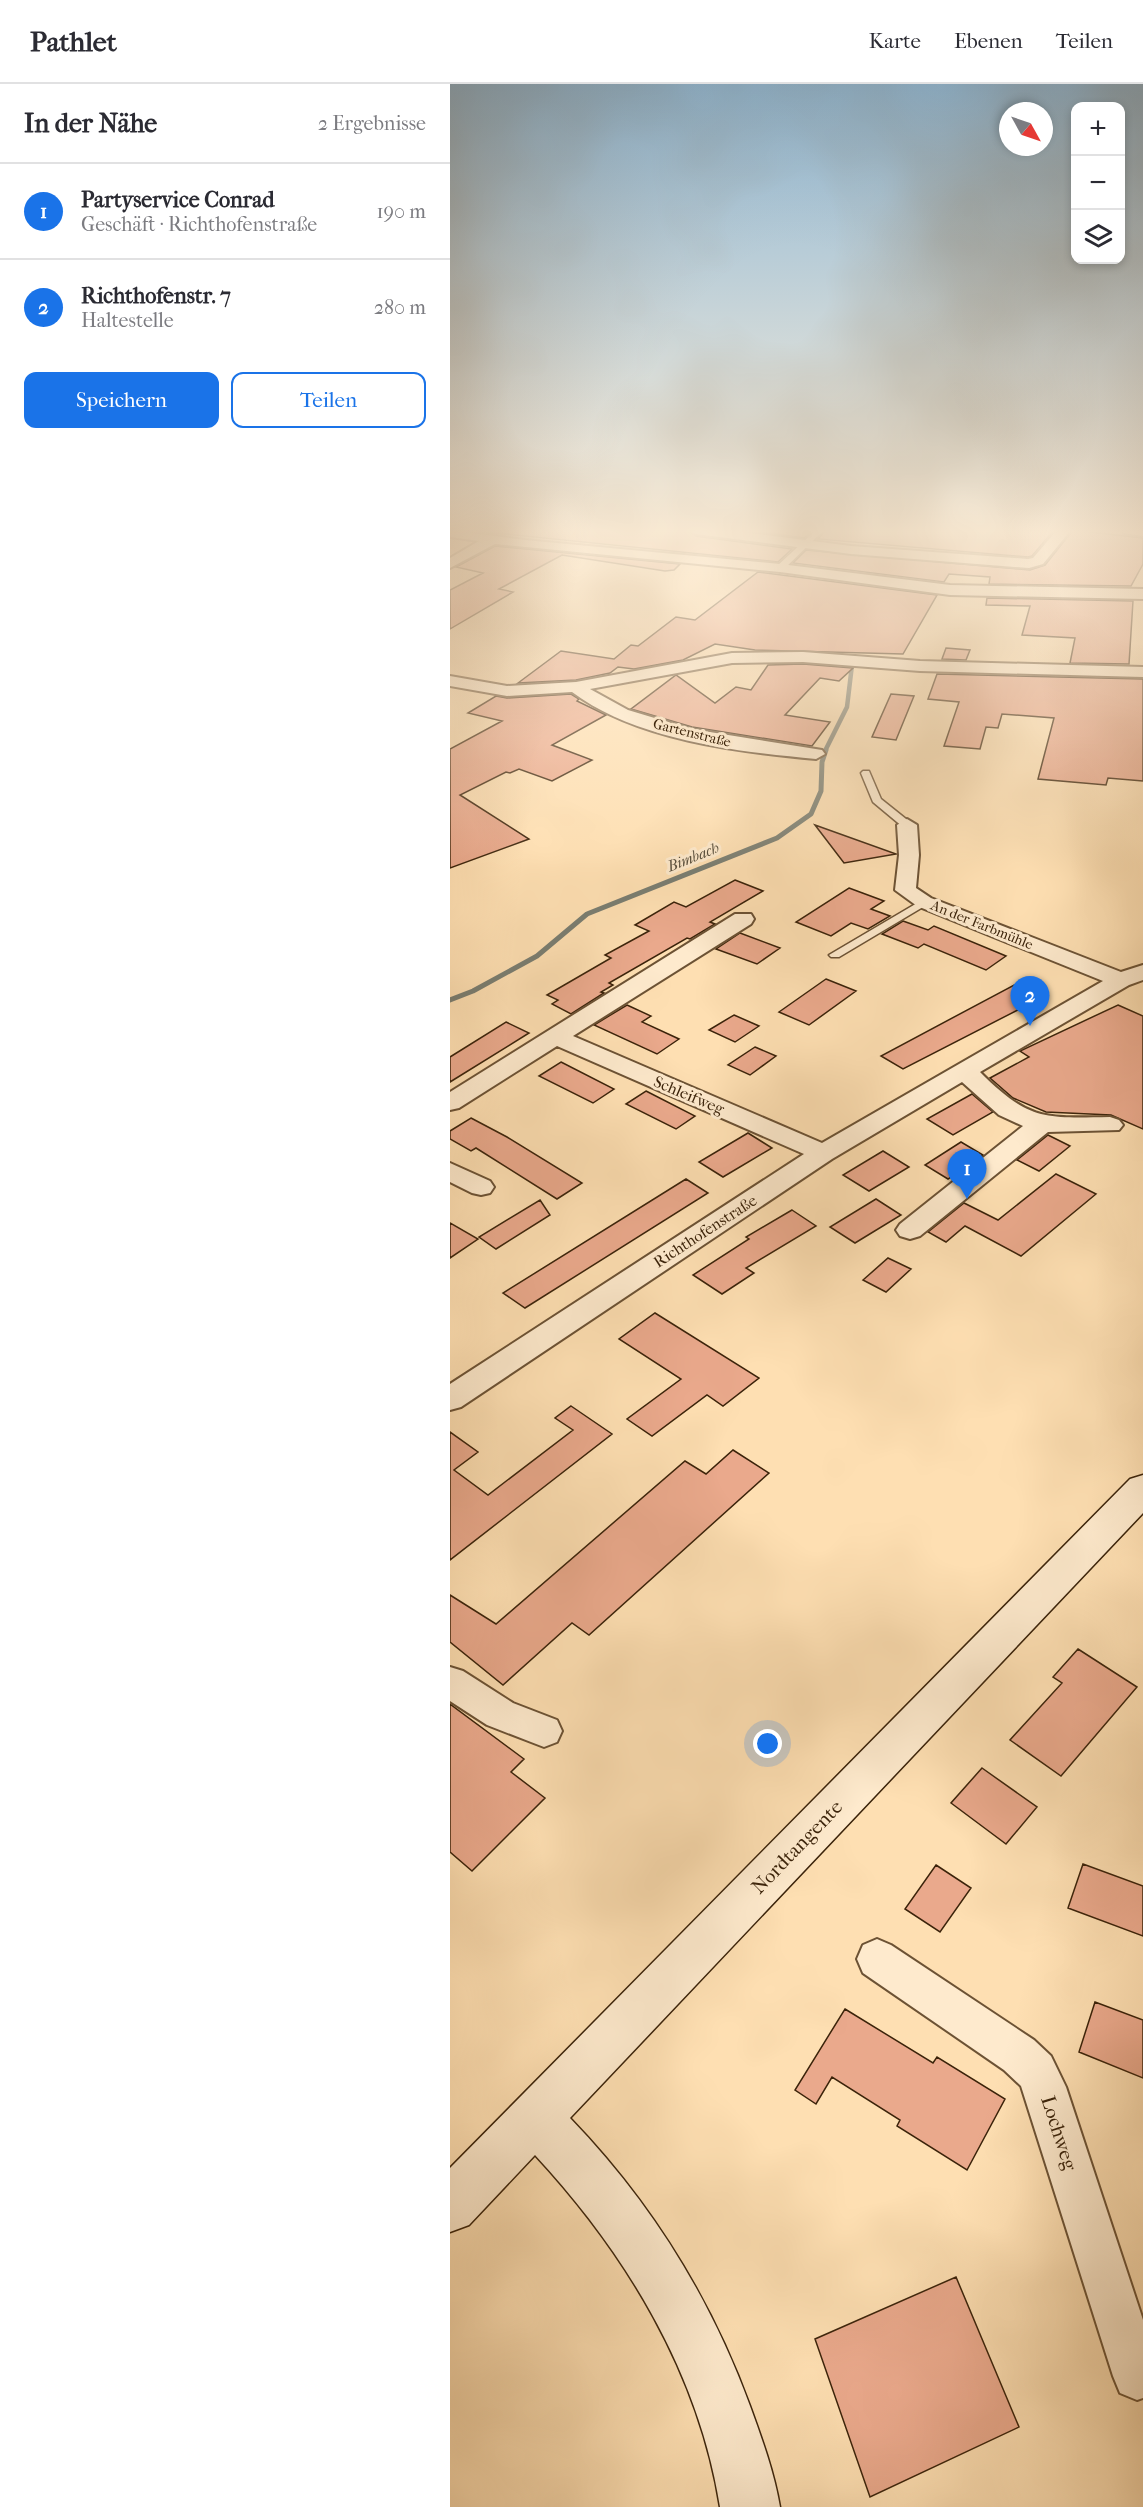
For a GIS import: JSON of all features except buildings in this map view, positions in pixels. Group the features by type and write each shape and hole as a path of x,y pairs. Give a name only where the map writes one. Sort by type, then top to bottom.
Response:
{"main road":[{"name":"Nordtangente","path":"450,2206 1143,1489"},
{"path":"534,2117 611,2201 646,2250 680,2306 716,2387 747,2485 750,2507"}],"street":[{"path":"450,681 507,691 576,687 732,658 803,657 920,666 1143,672"},
{"name":"Gartenstraße","path":"576,687 587,699 670,730 772,751 816,754"},
{"name":"An der Farbmühle","path":"908,825 909,855 905,890 924,902 1132,976"},
{"path":"450,1102 742,919"},
{"name":"Richthofenstraße","path":"450,1399 823,1153 964,1070 1132,976"},
{"name":"Schleifweg","path":"555,1037 823,1153"},
{"path":"964,1070 986,1094 1007,1109 1043,1123 1110,1125"},
{"path":"910,1230 1043,1123"},
{"path":"450,1171 481,1187"},
{"path":"450,1682 500,1714 544,1731"},
{"name":"Lochweg","path":"877,1959 1019,2055 1036,2071 1044,2087 1137,2376 1143,2373"}],"lane":[{"path":"866,773 877,800 908,825"},
{"path":"835,955 924,902"}],"waterway":[{"name":"Bimbach","path":"825,751 847,707 852,665"},
{"name":"Bimbach","path":"450,1000 473,991 537,956 587,914 777,838 811,814 821,791 822,762 826,750"}],"place":[{"name":"Richthofenstr. 7","path":"1030,1026"},
{"name":"Partyservice Conrad","path":"967,1199"}]}
